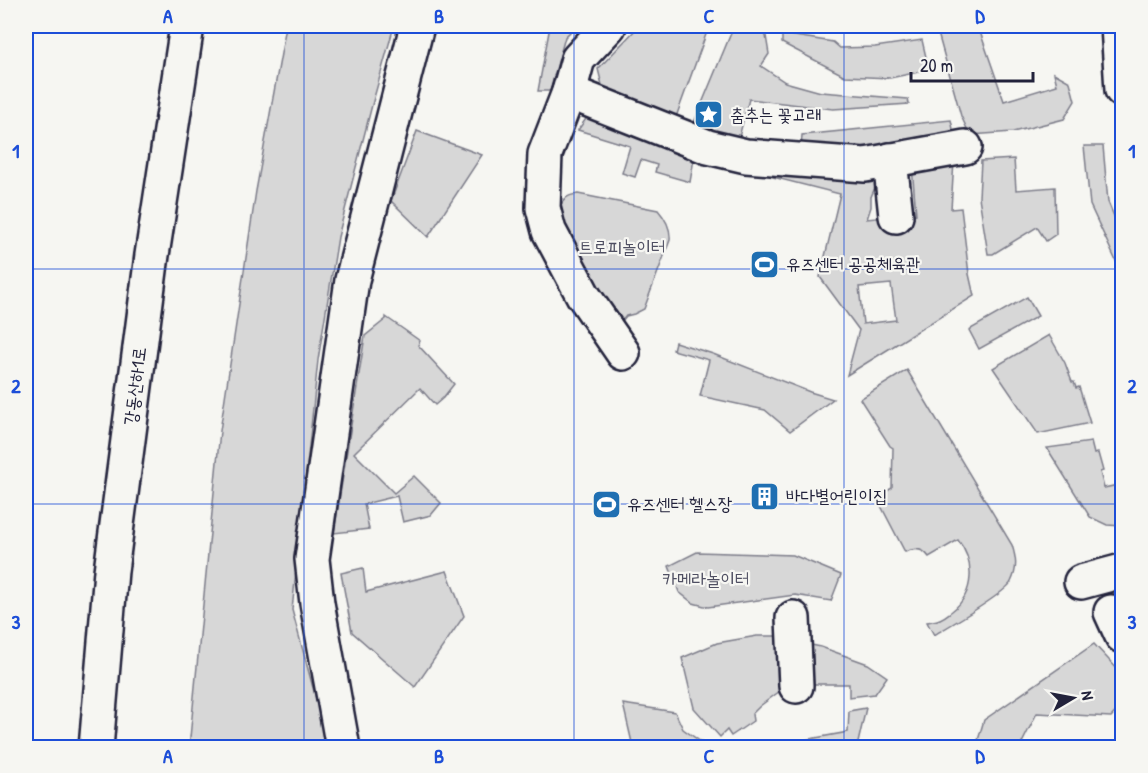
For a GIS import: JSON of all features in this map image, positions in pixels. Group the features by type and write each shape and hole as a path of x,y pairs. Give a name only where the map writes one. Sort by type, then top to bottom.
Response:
{"street":[{"name":"강동산하1로","path":"96,747 111,571 152,255 187,26"},
{"path":"344,747 316,603 312,559 352,280 417,26"},
{"path":"609,26 578,59 570,92 545,154 543,208 549,231 583,295 623,353"},
{"path":"1118,26 1122,90"},
{"path":"570,92 708,147 742,156 865,165 965,147"},
{"path":"890,160 896,216"},
{"path":"1081,582 1122,571"},
{"path":"793,618 796,686"}],"green space":[{"path":"286,26 394,26 338,237 318,360 292,610 329,747 189,748 220,431 256,191"},
{"path":"550,26 576,26 565,37 550,91 538,91"},
{"path":"639,26 709,26 676,117 603,89 598,69"},
{"path":"734,26 760,26 766,36 769,54 761,66 785,82 821,92 908,99 909,104 833,109 749,99 739,137 728,137 693,125"},
{"path":"936,26 978,26 1004,101 1057,85 1054,73 1070,82 1075,101 1064,119 1013,132 970,135 961,116"},
{"path":"782,34 833,42 840,48 875,47 922,40 929,70 890,78 845,76 782,43"},
{"path":"588,116 694,159 690,182 655,172 657,165 641,160 635,177 622,173 630,146 578,130"},
{"path":"951,120 955,138 884,155 801,149 802,135"},
{"path":"417,131 482,155 428,237 391,201"},
{"path":"1084,146 1103,146 1108,202 1122,235 1122,274 1090,205"},
{"path":"1014,159 1016,190 1055,187 1056,234 1046,241 1037,227 993,254 988,254 979,197 981,161"},
{"path":"954,161 951,209 961,208 974,296 847,375 859,330 820,277 840,194 753,172 764,168 818,179 875,172 876,185 867,219 916,214 912,167","holes":["891,284 896,320 863,324 859,287"]},
{"name":"트로피놀이터","path":"578,194 658,210 669,228 670,240 644,309 626,316 622,321 607,312 553,205 561,205 568,197"},
{"path":"1027,297 1038,316 979,349 969,330"},
{"path":"386,317 420,341 418,345 454,384 435,405 420,388 354,453 394,493 414,476 441,503 431,515 403,522 397,496 364,504 369,529 334,533 365,336"},
{"path":"1049,335 1065,363 1072,382 1076,388 1079,387 1090,423 1038,434 993,368"},
{"path":"675,342 833,399 790,431 765,410 700,396 709,360 673,350"},
{"path":"907,370 1012,545 1015,559 1015,572 1007,587 976,610 934,635 927,622 945,616 960,604 968,586 970,567 964,549 958,540 929,557 918,550 905,552 880,504 887,491 892,488 893,448 860,399"},
{"path":"1091,442 1094,454 1098,453 1103,471 1100,472 1104,488 1122,484 1122,526 1107,525 1090,517 1047,448"},
{"name":"카메라놀이터","path":"697,552 793,555 841,575 831,601 795,595 708,607 693,603 679,592 669,566"},
{"path":"363,568 366,592 447,571 464,616 415,687 352,632 341,573"},
{"path":"757,636 778,636 780,691 752,714 753,721 731,736 727,730 720,737 694,708 682,658 717,643"},
{"path":"802,643 821,647 868,664 887,677 875,694 849,697 849,684 804,685"},
{"path":"1094,644 1122,674 1122,705 1111,717 1037,713 1020,747 976,747 984,720"},
{"path":"623,704 675,712 683,729 708,747 633,747"},
{"path":"866,708 857,747 779,747 788,743 848,732 849,711"}],"place":[{"name":"춤추는 꽃고래","path":"709,115"},
{"name":"유즈센터 공공체육관","path":"765,264"},
{"name":"바다별어린이집","path":"765,496"},
{"name":"유즈센터 헬스장","path":"606,504"}]}
